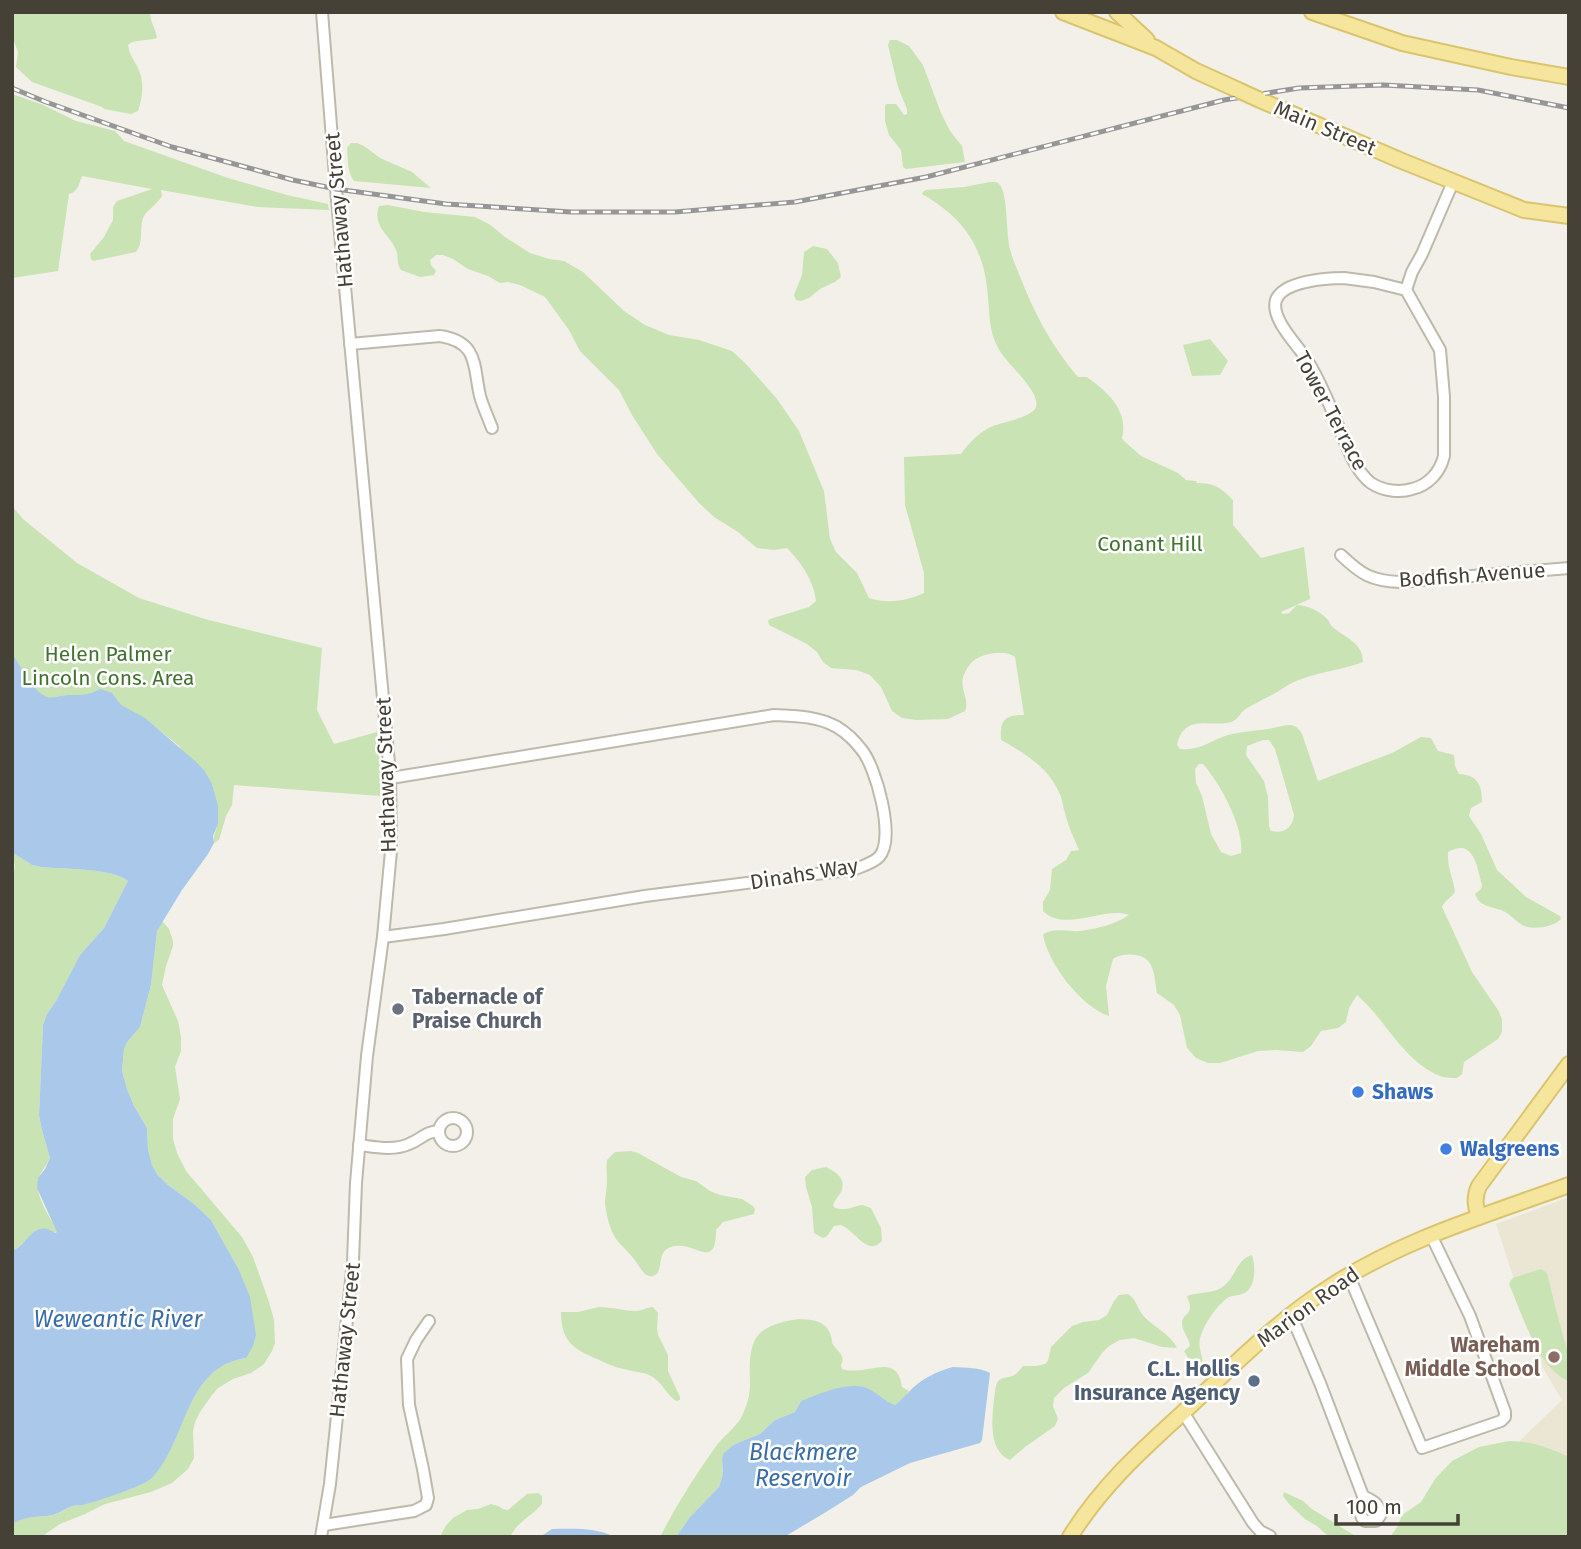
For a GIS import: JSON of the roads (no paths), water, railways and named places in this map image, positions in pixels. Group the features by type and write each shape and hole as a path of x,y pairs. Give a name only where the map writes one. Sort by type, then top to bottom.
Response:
{"main road":[{"path":"1089,17 1102,21 1111,12"},
{"path":"1117,12 1156,48"},
{"path":"1311,12 1402,43 1569,77"},
{"name":"Main Street","path":"1068,14 1089,17 1260,100 1524,210 1569,216"},
{"path":"1479,1217 1475,1203 1479,1186 1569,1064"},
{"name":"Marion Road","path":"1070,1537 1081,1518 1119,1472 1252,1347 1315,1297 1369,1264 1431,1235 1569,1185"}],"street":[{"name":"Hathaway Street","path":"321,1537 330,1485 353,1261 356,1183 368,1044 383,937 391,852 391,778 322,12"},
{"path":"1406,290 1453,181"},
{"name":"Tower Terrace","path":"1322,279 1355,279 1406,290 1440,350 1444,397 1444,456 1435,475 1427,483 1407,491 1394,491 1371,483 1358,468 1308,361 1282,326 1275,307 1282,290 1322,279"},
{"path":"350,344 440,336 459,342 473,358 480,396 492,428"},
{"name":"Bodfish Avenue","path":"1340,555 1358,571 1371,578 1400,582 1569,568"},
{"name":"Dinahs Way","path":"383,937 645,896 855,869 879,857 885,843 885,820 878,783 863,750 839,728 819,719 802,716 774,715 391,778"},
{"path":"359,1145 397,1147 410,1144 424,1134 439,1131"},
{"path":"1349,1276 1422,1448 1501,1421 1505,1412 1470,1316 1431,1235"},
{"path":"1291,1315 1363,1496"},
{"path":"324,1525 414,1511 426,1506 428,1498 423,1468 409,1405 407,1359 429,1321"},
{"path":"1183,1412 1253,1523 1260,1531 1270,1536"}],"water":[{"name":"Weweantic River","path":"12,654 32,684 47,697 85,695 100,689 112,693 121,705 145,718 195,761 212,784 218,806 214,843 157,931 151,985 140,1027 124,1049 122,1071 134,1106 147,1128 152,1165 168,1185 211,1220 238,1268 250,1297 256,1335 246,1358 226,1364 210,1375 199,1390 164,1462 152,1478 109,1497 72,1506 53,1515 28,1518 12,1524 12,1251 36,1231 48,1229 57,1232 37,1188 38,1178 50,1158 39,1115 43,1025 80,955 104,928 128,881 99,871 32,865 13,853"},
{"name":"Blackmere Reservoir","path":"953,1367 990,1373 980,1443 910,1463 861,1487 853,1495 784,1537 676,1537 690,1517 719,1487 724,1453 735,1444 760,1434 775,1420 795,1412 801,1401 833,1389 859,1386 895,1405 923,1380"},
{"path":"552,1529 592,1530 614,1537 540,1537"}],"railway":[{"path":"12,88 172,147 293,180 336,189 446,204 571,212 675,212 795,202 926,177 1224,100 1299,88 1383,85 1478,90 1569,108"}],"place":[{"name":"Tabernacle of Praise Church","path":"398,1009"},
{"name":"Shaws","path":"1358,1092"},
{"name":"Walgreens","path":"1446,1149"},
{"name":"Wareham Middle School","path":"1554,1357"},
{"name":"C.L. Hollis Insurance Agency","path":"1254,1381"}],"park label":[{"name":"Conant Hill","path":"1150,544"},
{"name":"Helen Palmer Lincoln Cons. Area","path":"108,666"}]}
